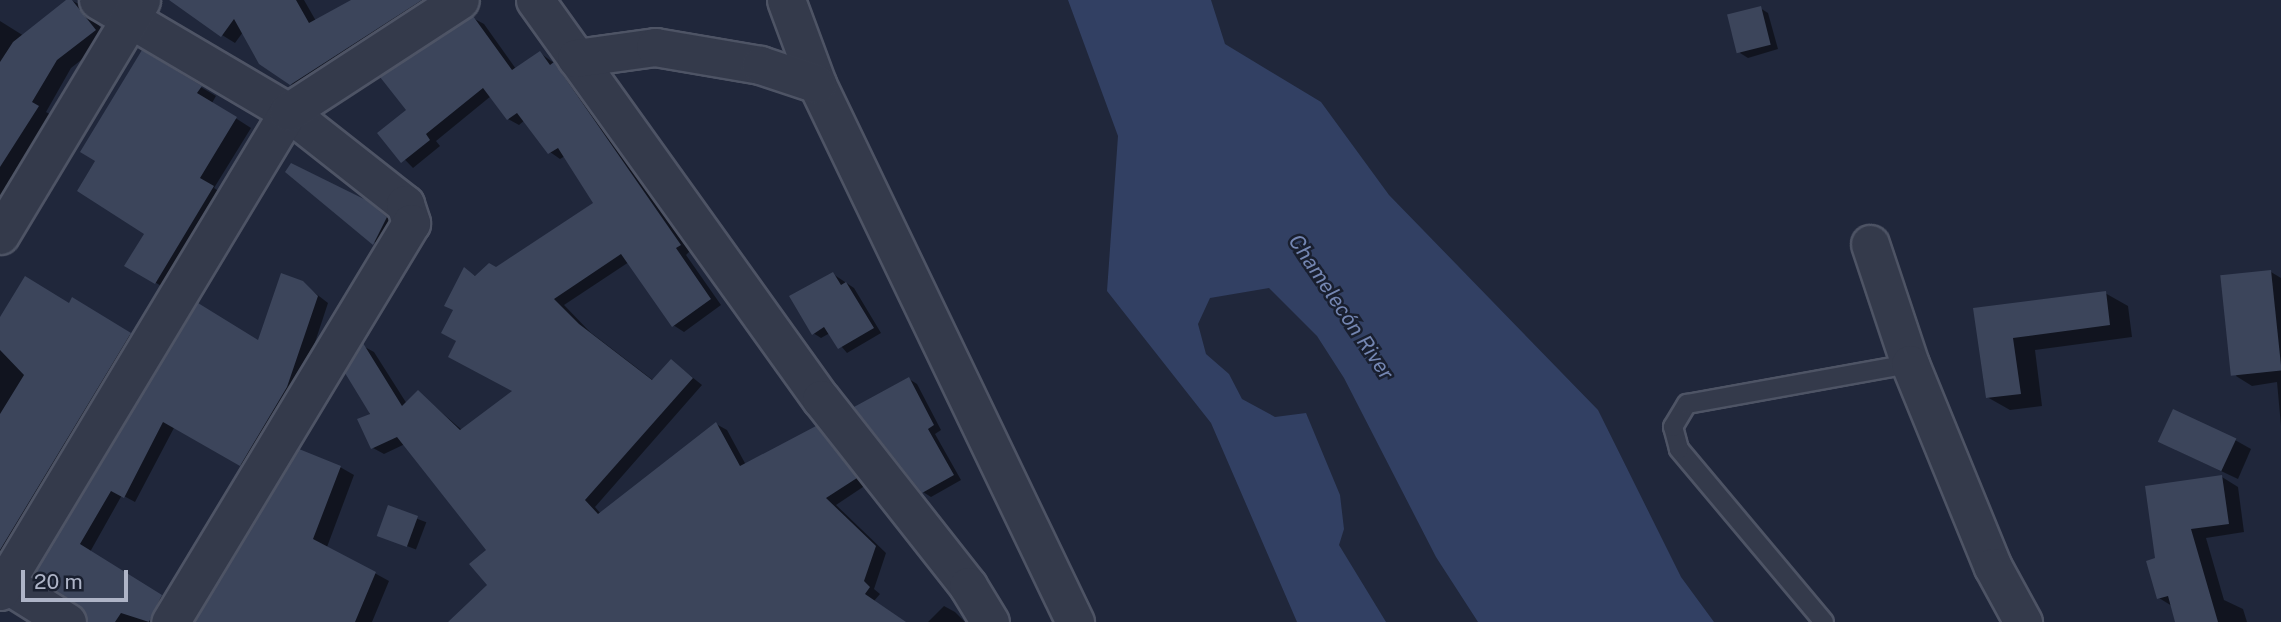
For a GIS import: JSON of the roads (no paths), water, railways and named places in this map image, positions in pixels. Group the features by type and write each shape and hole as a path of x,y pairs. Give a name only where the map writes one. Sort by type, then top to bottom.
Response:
{"street":[{"path":"98,0 136,9 288,112 405,204 411,223 170,622"},
{"path":"67,622 1,585 288,112 460,0"},
{"path":"535,0 821,399 968,586 990,622"},
{"path":"786,0 817,84 1075,622"},
{"path":"0,235 136,9"},
{"path":"576,58 655,47 760,65 817,84"},
{"path":"1870,244 1910,364 1993,567 2023,622"}],"lane":[{"path":"1824,622 1679,449 1673,427 1687,404 1910,364"}],"water":[{"name":"Chamelecón River","path":"1068,0 1211,0 1225,44 1321,102 1389,195 1598,410 1681,577 1714,622 1478,622 1436,557 1344,378 1317,336 1269,288 1210,298 1198,324 1206,354 1229,374 1242,399 1275,417 1306,413 1340,495 1344,529 1339,545 1386,622 1297,622 1211,423 1107,291 1118,136"}]}
